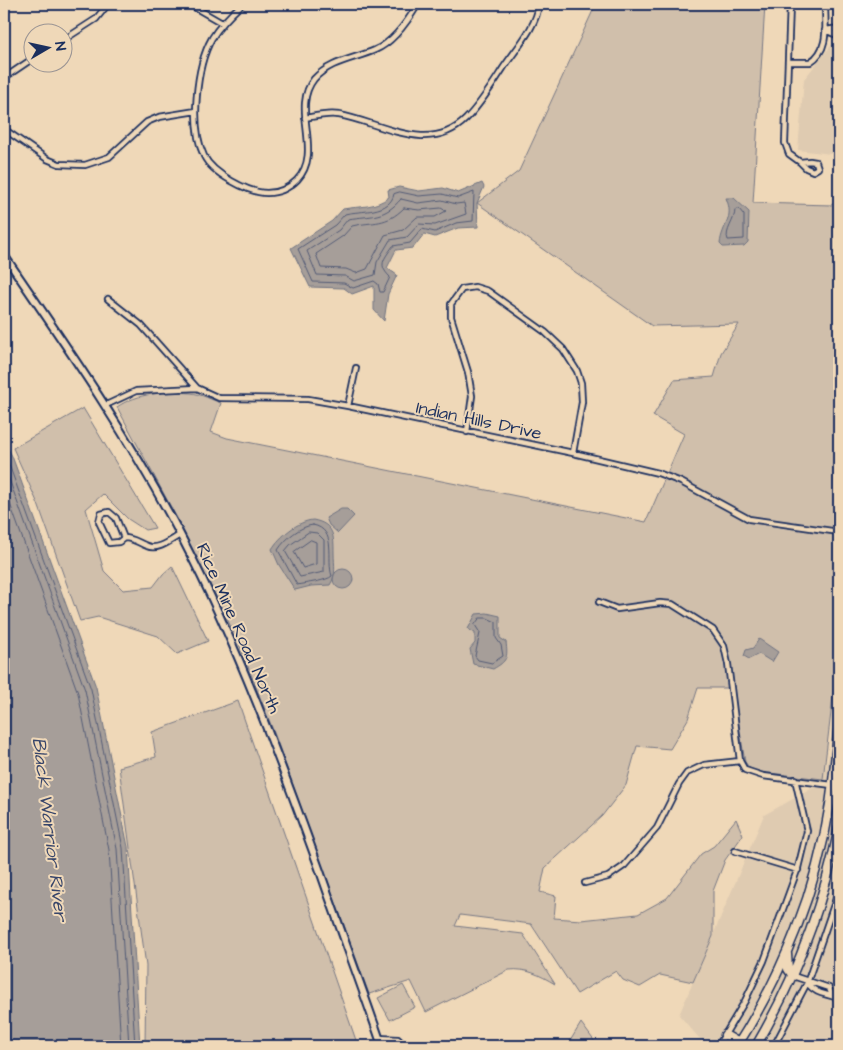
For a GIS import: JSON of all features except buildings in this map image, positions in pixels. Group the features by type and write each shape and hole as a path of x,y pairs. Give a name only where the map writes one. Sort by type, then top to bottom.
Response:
{"highway":[{"path":"725,1034 738,1045 767,993 787,949 818,860 836,786 839,724"},
{"path":"756,1046 793,976 810,934 827,885 839,828"},
{"path":"787,949 788,969 793,976"}],"main road":[{"name":"Rice Mine Road North","path":"4,254 106,405 180,535 249,680 277,751 382,1046"}],"street":[{"path":"72,35 96,19 108,4"},
{"path":"189,4 222,23"},
{"path":"242,4 222,23 212,39 200,71 196,111 200,147 213,169 240,186 265,193 278,192 290,186 299,178 305,166 308,153 303,108 306,96 314,80 328,67 375,50 386,43 408,20 418,4"},
{"path":"305,118 338,115 401,134 419,137 432,136 454,127 465,120 481,100 534,21 539,4"},
{"path":"790,4 785,143 789,154 800,162"},
{"path":"788,62 810,62 816,59 825,44 825,4"},
{"path":"825,30 839,28"},
{"path":"825,30 839,36"},
{"path":"4,78 22,66"},
{"path":"4,129 47,160 59,164 84,165 110,156 147,122 159,116 196,111"},
{"path":"467,432 472,396 468,372 451,317 451,304 462,289 475,287 488,291 545,332 563,349 577,371 582,402 573,453"},
{"path":"108,299 141,324 197,388"},
{"path":"348,406 356,368"},
{"name":"Indian Hills Drive","path":"106,405 136,391 197,388 207,394 232,399 308,399 573,453 658,473 681,482 748,519 839,532"},
{"path":"124,538 116,518 109,512 101,514 99,522 109,543 119,542 124,538 134,538 148,548 158,547 180,535"},
{"path":"599,602 617,609 660,603 672,604 713,630 724,646 740,761 745,770 751,774 836,786"},
{"path":"585,883 608,877 624,866 657,828 679,784 687,773 704,765 740,761"},
{"path":"718,1046 764,961 798,870 807,831 795,779"},
{"path":"735,851 798,870"},
{"path":"774,1046 807,983 839,890"},
{"path":"834,906 839,903"},
{"path":"793,976 825,996 832,995"},
{"path":"807,983 829,988 832,995 839,999"},
{"path":"379,1038 398,1039 405,1046"}],"shaded area":[{"path":"596,4 765,4 753,203 832,205 839,196 839,646 823,779 752,771 745,762 733,688 698,688 688,719 670,749 637,746 626,785 602,816 545,868 540,892 556,896 554,918 581,920 638,914 667,898 701,854 714,846 736,819 743,835 725,860 713,891 713,936 693,982 660,975 640,987 623,980 616,971 577,994 531,924 460,915 455,926 523,934 555,984 533,973 509,970 426,1012 411,981 369,994 273,730 237,639 178,520 117,407 125,402 152,394 182,392 195,394 221,403 211,432 227,438 646,522 684,434 653,416 674,380 714,377 721,353 739,324 652,326 477,203 519,171"},
{"path":"839,36 839,155 798,150 804,79"},
{"path":"83,408 155,528 145,530 128,519 103,494 86,509 104,571 123,590 153,587 172,566 208,641 177,654 158,636 98,617 80,621 38,504 13,448"},
{"path":"238,701 358,1046 145,1046 146,966 119,767 156,757 152,732"},
{"path":"839,712 839,1046 706,1046 679,1015 764,815 822,783"},
{"path":"403,985 415,1007 390,1020 378,998"},
{"path":"581,1023 598,1046 567,1046"}],"water":[{"path":"482,183 484,187 477,203 478,227 458,228 435,237 424,234 413,248 396,250 387,268 397,275 388,294 384,321 374,310 374,286 352,294 344,288 310,287 291,248 332,221 343,209 373,205 384,201 389,197 388,190 399,187 419,191 443,188 458,193"},
{"path":"726,198 734,198 749,212 748,242 744,246 723,247 720,244 729,217"},
{"name":"Black Warrior River","path":"4,441 12,456 96,687 128,847 140,1046 4,1046"},
{"path":"341,509 347,509 354,516 338,533 329,525 326,518"},
{"path":"313,520 325,524 333,536 334,577 330,585 311,586 295,590 279,565 272,549 290,530 301,523"},
{"path":"343,569 350,572 353,579 350,586 343,589 336,586 333,579 336,572"},
{"path":"487,613 500,616 500,638 506,642 507,647 506,658 493,669 473,664 470,649 475,643 475,633 468,629 476,614"},
{"path":"759,639 778,652 772,662 759,654 749,659 744,656 746,650 753,648"}]}
